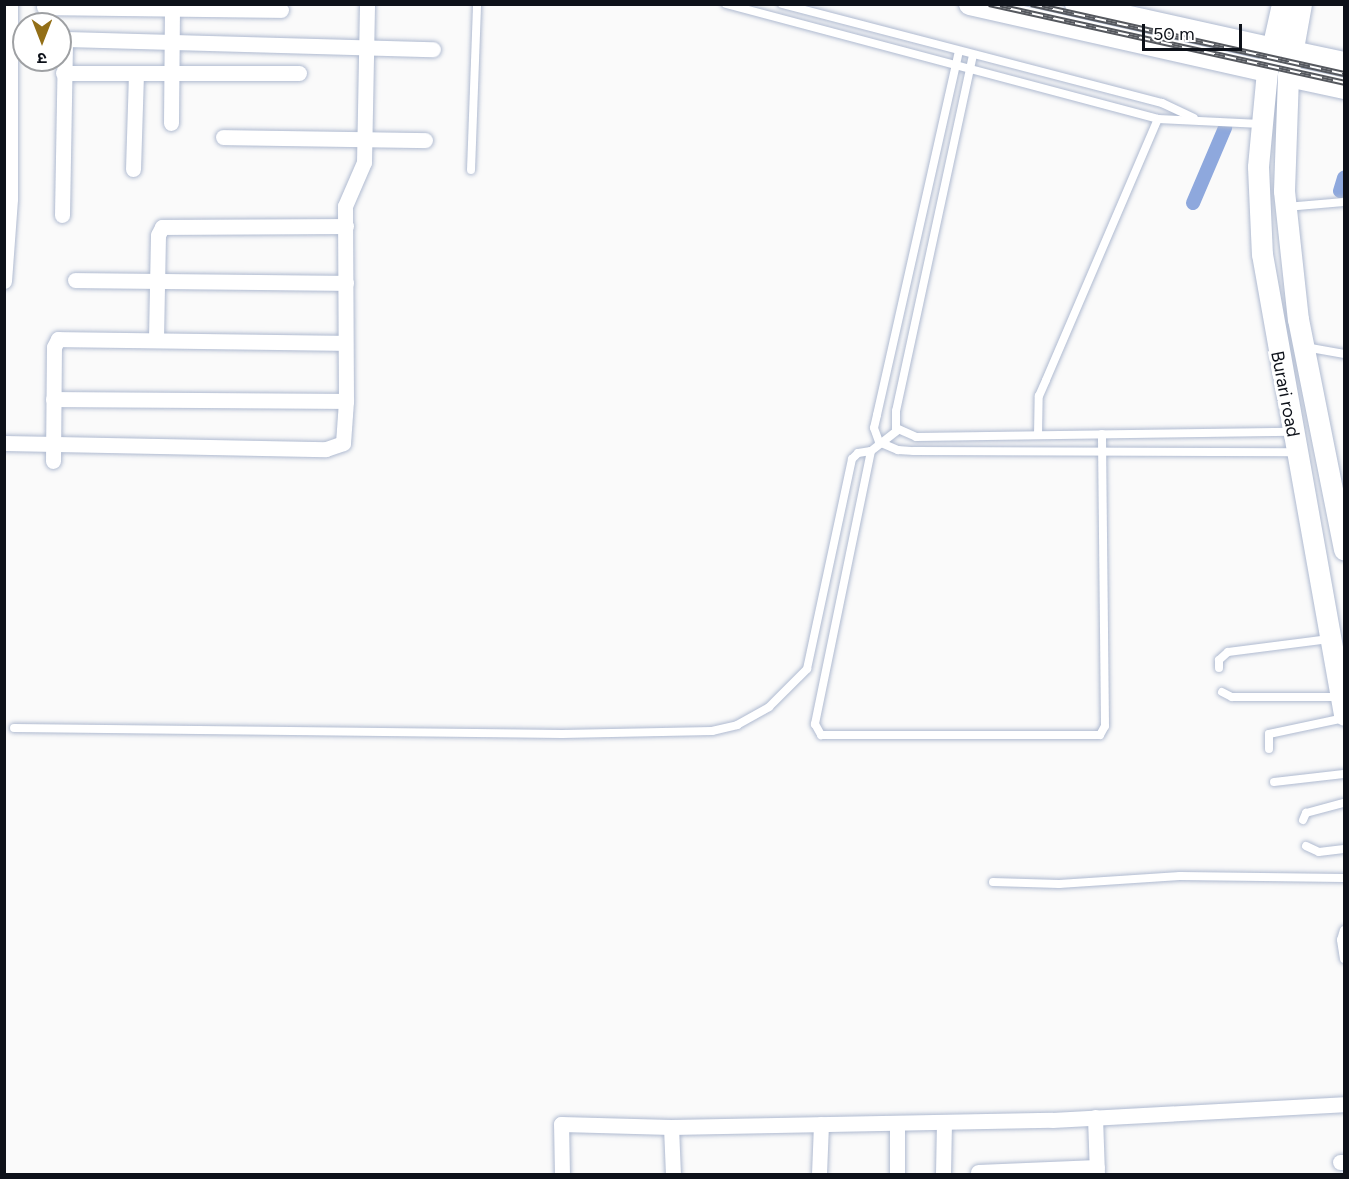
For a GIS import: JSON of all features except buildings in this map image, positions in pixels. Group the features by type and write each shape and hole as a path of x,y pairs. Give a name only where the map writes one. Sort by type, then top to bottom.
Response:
{"main road":[{"path":"969,4 1267,71"},
{"path":"1075,4 1344,62"},
{"path":"1282,4 1283,50"},
{"path":"1283,50 1301,4"},
{"name":"Burari road","path":"1283,50 1267,71 1258,167 1262,254 1294,442 1336,650 1343,710"},
{"name":"Burari road","path":"1283,50 1288,76 1286,207 1304,347 1344,549"},
{"path":"1288,76 1344,88"}],"street":[{"path":"4,443 336,448 343,443 346,401 346,199 364,162 366,4"},
{"path":"4,281 7,199 8,5"},
{"path":"44,7 281,10"},
{"path":"171,123 172,7"},
{"path":"62,215 62,45 68,39 433,49"},
{"path":"63,73 299,73"},
{"path":"133,169 136,74"},
{"path":"223,137 425,140"},
{"path":"156,339 158,235 166,225 346,226"},
{"path":"75,280 346,283"},
{"path":"53,461 54,347 58,339 345,343"},
{"path":"53,399 346,401"},
{"path":"562,1174 561,1124 671,1127 944,1122 1344,1104"},
{"path":"978,1172 1097,1171 1095,1117"},
{"path":"944,1122 944,1174"},
{"path":"897,1123 897,1174"},
{"path":"819,1174 821,1124"},
{"path":"671,1127 673,1174"}],"lane":[{"path":"471,170 477,4"},
{"path":"726,4 1158,119 1195,118 1262,124"},
{"path":"782,4 1162,103 1195,118"},
{"path":"959,51 874,428 879,442 898,450 967,451 1102,451 1294,442"},
{"path":"898,430 896,411 973,55"},
{"path":"1038,435 1040,396 1046,380 1158,119"},
{"path":"1286,207 1344,202"},
{"path":"912,259 928,263"},
{"path":"1304,347 1344,354"},
{"path":"898,430 879,442 871,451 815,724 820,735 1100,735 1105,726 1102,434"},
{"path":"898,430 916,437 1102,434 1294,442"},
{"path":"966,436 967,451"},
{"path":"14,728 562,734 712,731 737,725 769,707 807,669 852,459 858,453 871,451"},
{"path":"1219,668 1219,660 1228,652 1336,650"},
{"path":"1222,692 1232,697 1343,710"},
{"path":"1269,749 1269,734 1343,710"},
{"path":"1274,782 1344,774"},
{"path":"1303,820 1306,813 1344,803"},
{"path":"1306,846 1319,852 1344,849"},
{"path":"993,882 1059,884 1180,876 1344,878"},
{"path":"1344,930 1341,940 1344,959"}],"waterway":[{"path":"1193,203 1225,128"},
{"path":"1340,191 1344,178"}],"railway":[{"path":"989,4 1344,83"},
{"path":"1031,4 1344,74"}]}
